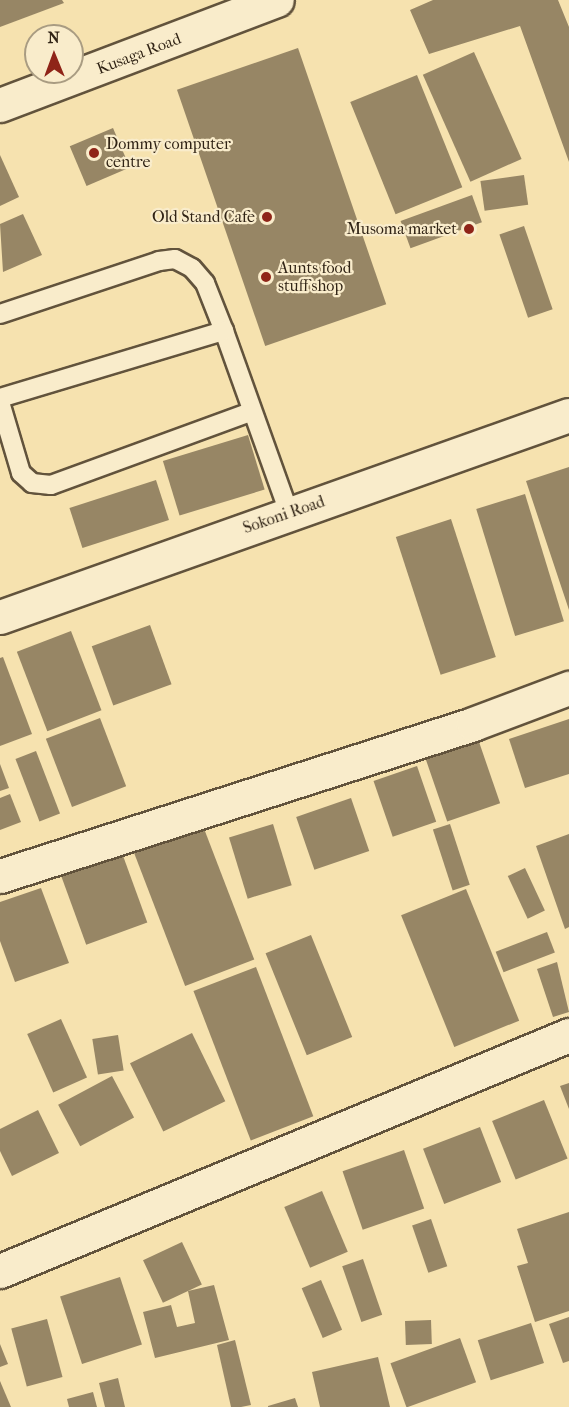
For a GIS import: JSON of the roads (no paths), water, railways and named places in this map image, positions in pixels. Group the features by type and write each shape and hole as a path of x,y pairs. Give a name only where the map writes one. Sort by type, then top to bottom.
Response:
{"street":[{"name":"Kusaga Road","path":"0,105 277,0"},
{"name":"Sokoni Road","path":"0,616 569,415"},
{"path":"0,876 473,724 569,688"},
{"path":"0,1271 569,1035"}],"lane":[{"path":"0,314 175,259 205,283 224,331 250,412 289,513"},
{"path":"224,331 0,400 21,473 32,483 51,485 250,412"}],"place":[{"name":"Dommy computer centre","path":"94,153"},
{"name":"Old Stand Cafe","path":"267,217"},
{"name":"Musoma market","path":"469,229"},
{"name":"Aunts food stuff shop","path":"266,277"}]}
